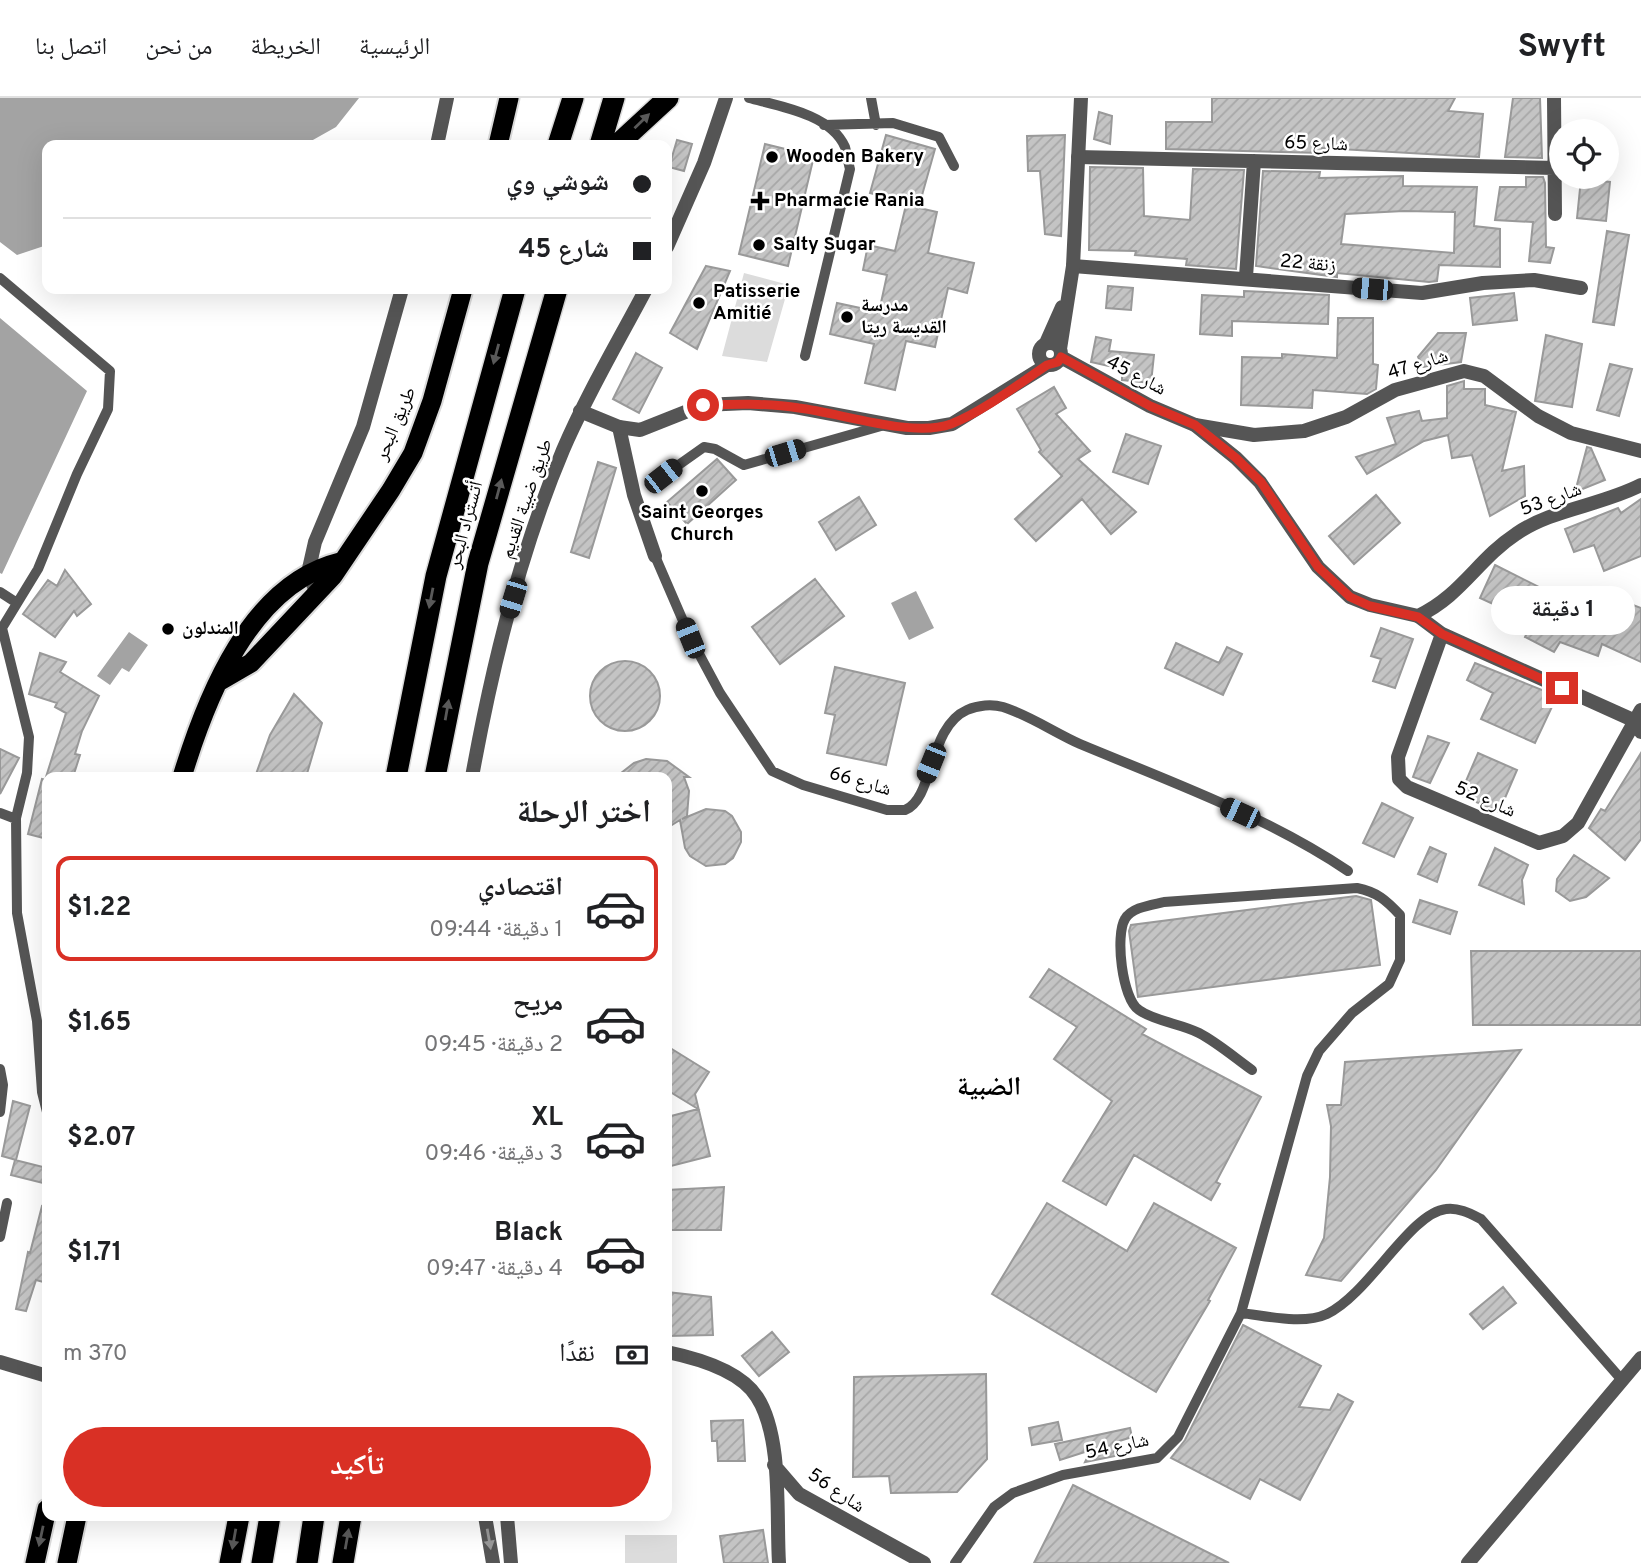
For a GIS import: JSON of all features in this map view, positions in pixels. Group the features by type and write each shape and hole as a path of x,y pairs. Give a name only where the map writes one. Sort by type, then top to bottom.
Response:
{"highway":[{"path":"499,140 509,98"},
{"path":"560,140 573,98"},
{"path":"601,140 614,98"},
{"path":"622,140 668,98"},
{"name":"طريق البحر","path":"312,582 340,562 391,490 413,453 432,401 462,294"},
{"name":"أتستراد البحر","path":"397,772 436,576 514,294"},
{"name":"أتستراد البحر","path":"436,772 478,563 557,294"},
{"path":"184,772 199,724 238,643 254,621 312,582"},
{"path":"220,681 251,663 276,637 312,582"},
{"path":"254,621 276,637"},
{"path":"35,1563 44,1521"},
{"path":"67,1563 76,1521"},
{"path":"230,1563 238,1521"},
{"path":"262,1563 269,1521"},
{"path":"307,1563 313,1521"},
{"path":"343,1563 350,1521"}],"street":[{"path":"438,140 447,98"},
{"path":"672,236 704,163 726,98"},
{"path":"1044,355 1055,364 1061,353 1073,266 1081,98"},
{"path":"1554,98 1554,119"},
{"name":"شارع 65","path":"1078,157 1549,169"},
{"path":"1246,278 1254,161"},
{"path":"1554,189 1555,214"},
{"name":"زنقة 22","path":"1073,266 1422,293 1483,283 1534,281 1581,288"},
{"path":"580,411 619,427 640,430 703,405 748,403 809,409 888,424 929,428 952,424 1018,385 1044,355 1070,290"},
{"name":"طريق البحر","path":"312,582 315,542 363,427 401,294"},
{"name":"طريق ضبية القديم","path":"473,772 491,671 544,500 580,411 643,294"},
{"name":"شارع 45","path":"1044,355 1054,343 1061,353 1150,406 1195,425"},
{"name":"شارع 47","path":"1195,425 1254,435 1304,431 1346,417 1395,390 1464,371 1485,376 1538,416 1571,433 1641,451"},
{"path":"1195,425 1261,482 1318,567 1350,597 1370,606 1418,617 1442,634 1638,721"},
{"name":"شارع 66","path":"619,427 634,495 655,556"},
{"name":"شارع 53","path":"1418,617 1454,594 1501,545 1537,521 1613,500 1641,485"},
{"name":"شارع 52","path":"1442,634 1398,757 1399,779 1407,787 1539,843 1552,842 1578,823 1638,721"},
{"path":"672,1353 704,1362 733,1375 757,1395 769,1424 779,1563"},
{"path":"1468,1563 1641,1357"},
{"path":"0,1362 42,1375"},
{"name":"شارع 56","path":"774,1465 799,1494 863,1532 924,1563"},
{"path":"486,1521 493,1563"},
{"path":"507,1521 511,1563"}],"lane":[{"path":"749,98 797,111 824,125 844,145 850,169 805,356"},
{"path":"871,98 876,125"},
{"path":"824,125 893,123 939,137 954,166"},
{"path":"0,278 110,371 111,382 108,409 77,474 38,569 2,628 29,737 27,773 16,819 17,913 37,1021 42,1092"},
{"path":"663,476 704,447 715,449 744,465 888,424"},
{"name":"شارع 66","path":"655,556 690,638 720,693 753,738 767,764 783,778 887,810 905,810 919,797 946,728 965,711 994,705 1274,828 1348,871"},
{"path":"0,592 17,603"},
{"path":"0,813 16,819"},
{"name":"شارع 54","path":"955,1563 994,1507 1013,1493 1063,1475 1125,1466 1157,1458 1166,1452 1178,1437 1241,1313 1307,1076 1319,1051 1352,1013 1389,984 1400,960 1400,915 1374,891 1343,889 1164,902 1138,909 1125,918 1121,933 1121,964 1132,1002 1139,1010 1199,1033 1252,1070"},
{"path":"0,1069 3,1085 0,1112"},
{"path":"0,1237 8,1203"},
{"path":"1241,1313 1288,1319 1324,1315 1368,1282 1423,1219 1438,1210 1455,1209 1481,1219 1621,1378"}],"shaded area":[{"path":"0,98 359,98 336,127 313,140 42,140 42,247 17,255 0,242"},
{"path":"744,273 789,285 767,362 722,356"},
{"path":"0,318 87,391 2,574 0,573"},
{"path":"916,591 934,628 909,640 891,603"},
{"path":"129,632 148,645 129,672 122,668 110,685 97,676"},
{"path":"625,1535 677,1535 677,1563 625,1563"}],"building":[{"path":"1212,98 1455,98 1448,111 1483,114 1479,157 1322,148 1322,153 1166,149 1166,122 1212,122"},
{"path":"1513,98 1540,98 1542,158 1505,157"},
{"path":"1099,112 1112,116 1110,144 1094,139"},
{"path":"886,135 935,149 919,206 870,193"},
{"path":"1065,135 1061,236 1045,234 1040,171 1028,171 1027,136"},
{"path":"677,140 692,144 684,171 672,168"},
{"path":"765,144 814,156 788,266 739,254"},
{"path":"1090,167 1143,168 1144,216 1190,220 1193,169 1244,170 1236,269 1186,265 1187,259 1135,255 1136,251 1089,250"},
{"path":"1263,171 1320,172 1319,178 1403,176 1403,186 1477,187 1474,226 1500,229 1500,267 1439,265 1437,281 1337,273 1337,277 1256,266","holes":["1455,212 1454,253 1341,244 1345,214"]},
{"path":"1526,177 1543,177 1545,183 1546,247 1554,248 1550,263 1529,261 1533,222 1495,220 1500,187 1526,187"},
{"path":"1580,189 1609,189 1606,221 1577,218"},
{"path":"906,205 937,212 928,253 974,263 967,293 948,288 935,347 906,341 895,390 865,383 874,344 830,334 837,303 879,312 887,275 863,270 868,245 895,251"},
{"path":"1607,231 1629,235 1614,325 1593,322"},
{"path":"706,266 730,271 697,349 670,333"},
{"path":"1108,286 1133,288 1131,310 1106,308"},
{"path":"1244,291 1329,295 1328,324 1232,321 1232,336 1200,334 1202,295 1244,297"},
{"path":"1514,293 1517,320 1473,325 1470,298"},
{"path":"1338,318 1373,318 1373,364 1378,365 1376,389 1367,394 1313,390 1312,408 1241,405 1242,357 1282,358 1282,354 1337,358"},
{"path":"1438,333 1466,333 1461,362 1423,367 1418,357"},
{"path":"1546,335 1582,344 1572,407 1535,401"},
{"path":"1096,337 1111,340 1109,351 1154,355 1151,383 1122,380 1122,369 1091,362"},
{"path":"636,353 662,368 639,413 613,399"},
{"path":"1610,364 1632,369 1619,416 1597,410"},
{"path":"1464,381 1464,389 1485,389 1485,405 1516,412 1502,471 1524,466 1525,496 1490,516 1472,455 1452,458 1448,435 1424,441 1367,474 1356,457 1396,444 1387,418 1419,411 1422,421 1447,418 1447,386"},
{"path":"1054,387 1066,408 1056,414 1090,451 1078,459 1136,512 1111,534 1082,499 1036,541 1015,519 1062,476 1039,452 1041,450 1017,409"},
{"path":"1126,434 1161,446 1148,484 1113,472"},
{"path":"1587,447 1591,448 1605,480 1575,492"},
{"name":"Saint Georges Church","path":"717,459 736,480 687,524 667,502"},
{"path":"598,462 616,468 589,558 571,552"},
{"path":"1376,495 1400,523 1354,564 1329,536"},
{"path":"859,497 876,525 836,550 819,522"},
{"path":"1641,499 1641,556 1604,571 1594,545 1574,552 1565,529 1618,508 1621,513"},
{"path":"1495,565 1589,612 1597,591 1641,608 1641,662 1602,644 1598,656 1560,642 1554,652 1525,637 1532,622 1480,598"},
{"path":"65,570 91,604 77,616 74,611 55,637 23,614 48,580 57,586"},
{"path":"815,579 844,616 780,664 752,627"},
{"path":"1381,628 1413,639 1395,688 1373,681 1381,659 1371,656"},
{"path":"1176,643 1219,663 1227,647 1242,654 1223,695 1165,668"},
{"path":"40,653 66,662 60,672 99,696 82,731 75,754 80,755 75,772 48,772 66,713 55,707 57,703 29,694"},
{"path":"618,661 632,661 645,667 654,676 660,703 650,721 632,731 618,731 605,725 596,716 590,703 590,689 596,676 605,667"},
{"path":"1475,663 1557,696 1535,743 1481,719 1493,693 1467,680"},
{"path":"835,667 905,683 886,765 827,753 835,715 825,713"},
{"path":"294,694 322,723 307,772 257,772 270,735"},
{"path":"1428,736 1449,743 1430,783 1413,777"},
{"path":"0,749 19,758 0,794"},
{"path":"1478,753 1517,770 1499,812 1460,795"},
{"path":"1641,753 1641,839 1625,860 1589,828 1601,809 1605,811"},
{"path":"646,759 667,761 689,777 684,777 689,791 687,816 682,819 706,809 725,811 732,816 741,832 741,842 733,858 725,864 706,866 690,856 685,848 680,820 672,825 672,772 622,772 634,763"},
{"path":"42,779 42,838 28,834"},
{"path":"1382,803 1413,818 1394,857 1363,843"},
{"path":"1430,847 1446,854 1437,882 1418,874"},
{"path":"1495,848 1528,865 1522,880 1524,904 1479,885"},
{"path":"1574,855 1609,878 1586,897 1570,901 1556,891 1557,879"},
{"path":"1356,896 1371,900 1380,965 1138,997 1129,931 1131,925"},
{"path":"1420,900 1457,912 1450,934 1413,922"},
{"path":"1471,951 1641,951 1641,1025 1473,1025"},
{"path":"1049,969 1146,1029 1142,1034 1261,1097 1216,1182 1220,1184 1211,1200 1134,1155 1106,1205 1063,1181 1112,1101 1054,1059 1077,1027 1030,997"},
{"path":"672,1049 709,1072 695,1094 710,1156 672,1166 672,1116 698,1109 672,1093"},
{"path":"1521,1050 1436,1170 1341,1281 1306,1275 1324,1238 1330,1177 1331,1126 1327,1105 1341,1105 1345,1062"},
{"path":"13,1101 30,1106 16,1160 2,1156"},
{"path":"15,1160 42,1167 42,1183 11,1175"},
{"path":"724,1187 721,1230 672,1230 672,1190"},
{"path":"1047,1203 1127,1251 1154,1203 1236,1248 1208,1300 1210,1301 1156,1392 992,1294"},
{"path":"42,1206 42,1282 36,1280 26,1311 16,1309 28,1252 30,1253"},
{"path":"1503,1287 1516,1303 1483,1329 1470,1314"},
{"path":"672,1293 711,1297 713,1335 672,1336"},
{"path":"1243,1325 1321,1366 1299,1407 1330,1410 1338,1394 1353,1402 1300,1500 1260,1479 1250,1499 1171,1458 1185,1440"},
{"path":"772,1332 789,1352 759,1376 742,1356"},
{"path":"986,1374 987,1459 957,1492 891,1493 889,1476 853,1477 854,1377"},
{"path":"743,1420 745,1461 718,1461 717,1441 712,1441 711,1421"},
{"path":"1058,1422 1062,1440 1032,1445 1029,1428"},
{"path":"1130,1428 1132,1437 1113,1443 1115,1456 1085,1462 1091,1450 1060,1460 1055,1444"},
{"path":"1073,1485 1229,1563 1034,1563"},
{"path":"763,1530 768,1563 724,1563 720,1536"}],"place":[{"name":"Wooden Bakery","path":"772,157"},
{"name":"Pharmacie Rania","path":"760,201"},
{"name":"Salty Sugar","path":"759,245"},
{"name":"Patisserie Amitié","path":"699,303"},
{"name":"مدرسة القديسة ريتا","path":"847,317"},
{"name":"Saint Georges Church","path":"702,491"},
{"name":"المندلون","path":"168,629"}],"district":[{"name":"الضبية","path":"989,1088"}],"route":[{"path":"703,405 748,403 795,407 907,428 929,428 952,424 1047,365 1055,364 1061,357 1150,406 1195,425 1236,458 1261,482 1318,567 1350,597 1370,606 1418,617 1442,634 1562,688"}]}
